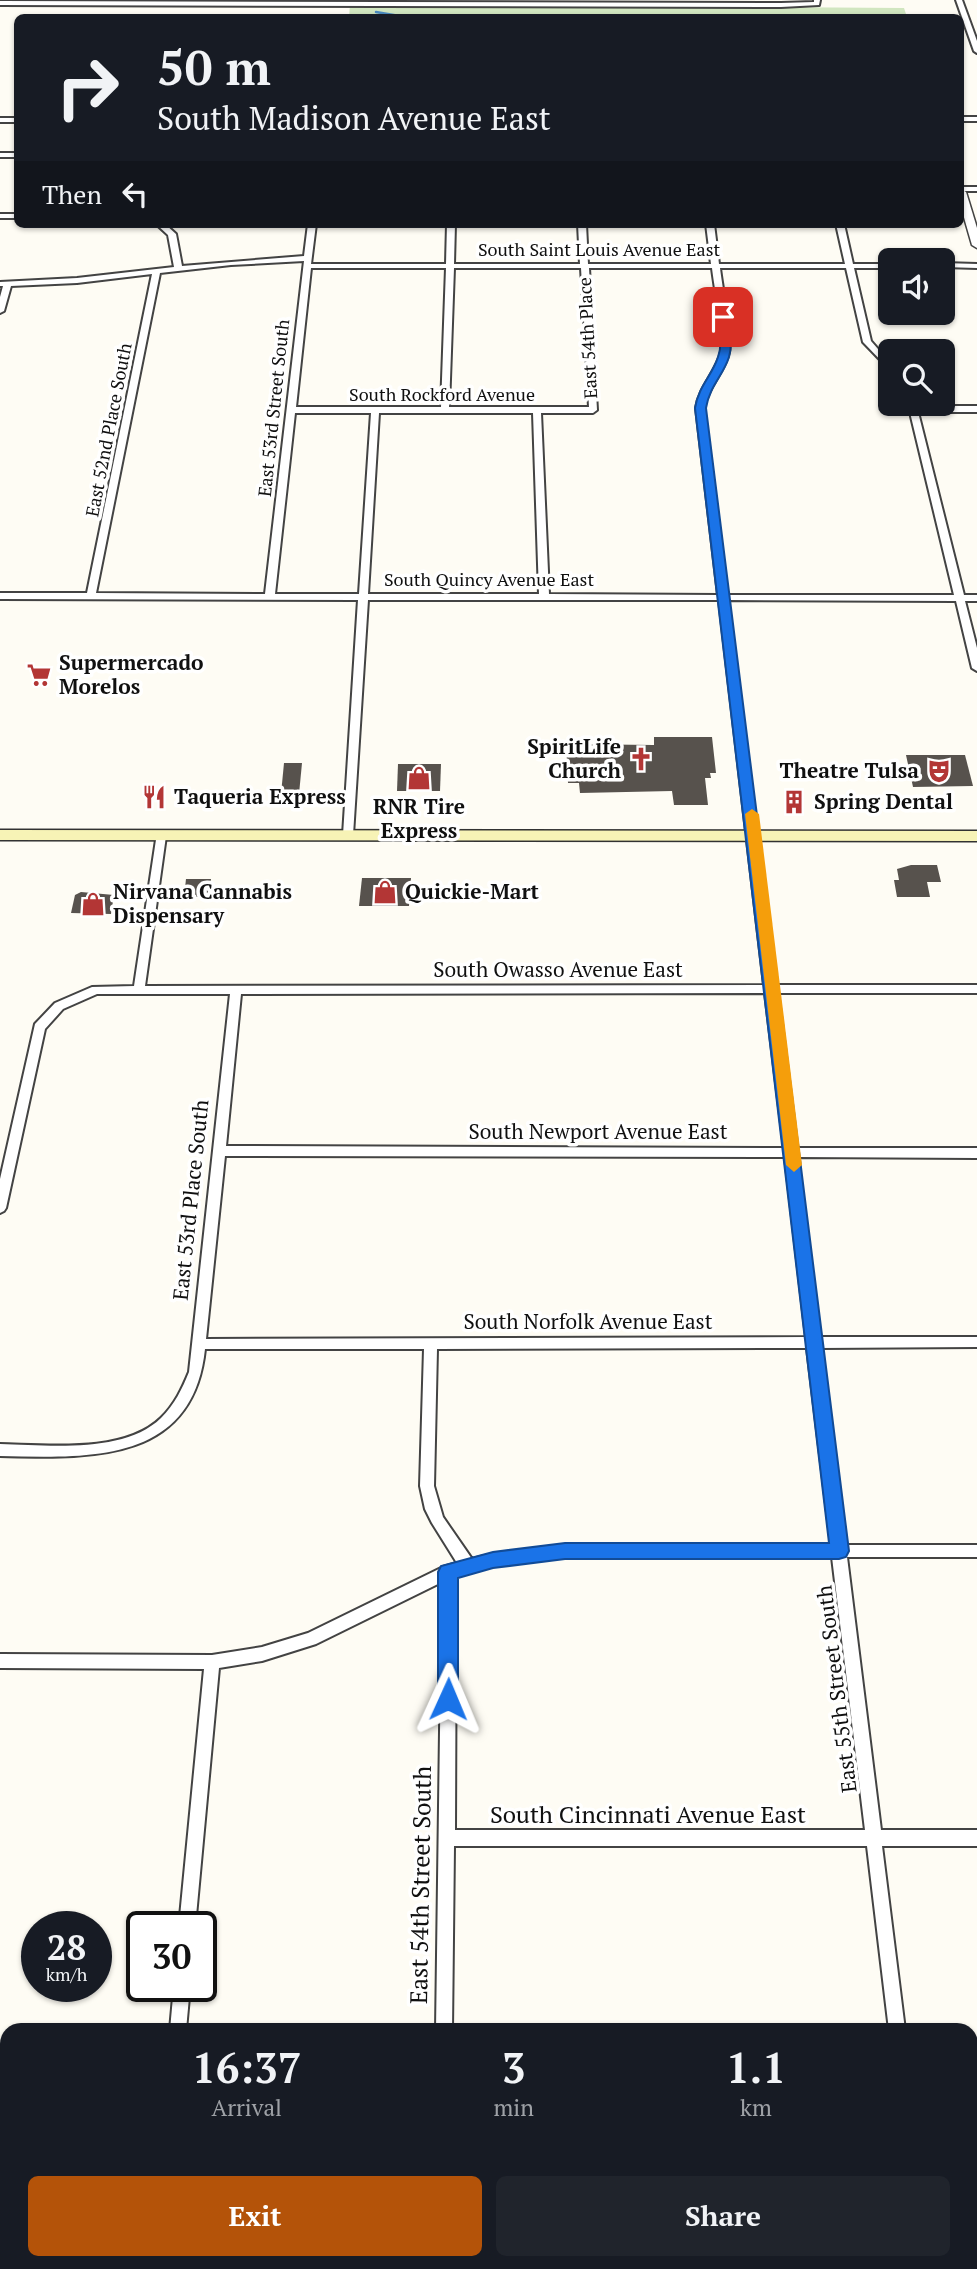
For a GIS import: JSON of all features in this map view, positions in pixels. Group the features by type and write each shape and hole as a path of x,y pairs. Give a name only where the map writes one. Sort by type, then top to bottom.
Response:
{"main road":[{"path":"0,835 977,836"}],"street":[{"path":"0,3 817,2"},
{"path":"964,14 977,51"},
{"path":"964,200 977,245"},
{"path":"165,228 172,234 178,267"},
{"name":"East 53rd Street South","path":"270,596 312,228"},
{"path":"445,411 451,228"},
{"name":"East 54th Place","path":"582,228 593,410"},
{"name":"East 55th Street South","path":"710,228 726,349 719,367 704,390 700,408 755,836 896,2023"},
{"path":"841,228 867,342 878,354"},
{"name":"South Saint Louis Avenue East","path":"4,284 69,282 178,267 308,262 449,266 878,266"},
{"path":"955,265 977,266"},
{"name":"East 52nd Place South","path":"91,595 157,270"},
{"path":"0,311 4,284"},
{"path":"955,408 977,409"},
{"name":"South Rockford Avenue","path":"291,410 593,410"},
{"path":"348,835 375,411"},
{"path":"537,411 544,596"},
{"path":"915,416 977,668"},
{"name":"South Quincy Avenue East","path":"0,596 977,598"},
{"path":"0,1208 39,1027 59,1006 80,994 139,988 162,836"},
{"name":"South Owasso Avenue East","path":"139,988 977,989"},
{"name":"East 53rd Place South","path":"0,1450 112,1448 136,1442 180,1412 197,1372 236,990"},
{"name":"South Newport Avenue East","path":"219,1151 977,1153"},
{"name":"South Norfolk Avenue East","path":"200,1344 977,1342"},
{"path":"431,1343 427,1486 429,1505 436,1522 468,1566"},
{"path":"0,1661 212,1661 262,1654 311,1639 448,1572 468,1566 565,1551 977,1551"},
{"name":"East 54th Street South","path":"444,2023 450,1587 448,1572"},
{"path":"189,1911 212,1661"},
{"name":"South Cincinnati Avenue East","path":"445,1838 977,1838"},
{"path":"179,2023 181,2002"}],"green space":[{"path":"350,4 904,8 906,14 349,14"}],"building":[{"name":"SpiritLife Church","path":"654,737 712,737 716,773 710,773 711,778 705,778 708,805 674,805 672,791 580,793 579,783 568,783 566,744 654,745"},
{"name":"Theatre Tulsa","path":"906,755 965,755 973,786 913,787"},
{"path":"284,763 302,763 299,794 281,794"},
{"name":"RNR Tire Express","path":"398,764 441,764 440,791 397,791"},
{"path":"911,865 937,865 941,882 927,882 930,897 897,897 894,880 899,880 897,869"},
{"name":"Quickie-Mart","path":"362,878 411,878 409,906 359,906"},
{"path":"186,879 211,879 209,897 184,897"},
{"name":"Nirvana Cannabis Dispensary","path":"81,892 114,895 111,914 71,913 75,895"}],"waterway":[{"path":"376,12 388,14"}],"slow traffic":[{"path":"752,814 794,1165"}],"place":[{"name":"Supermercado Morelos","path":"39,675"},
{"name":"SpiritLife Church","path":"641,759"},
{"name":"Theatre Tulsa","path":"939,771"},
{"name":"RNR Tire Express","path":"419,778"},
{"name":"Taqueria Express","path":"154,797"},
{"name":"Spring Dental","path":"794,802"},
{"name":"Quickie-Mart","path":"385,892"},
{"name":"Nirvana Cannabis Dispensary","path":"93,904"}],"route":[{"path":"448,1699 448,1572 493,1560 565,1551 839,1551 753,821 700,408 709,379 724,357 726,339 723,317"}]}
